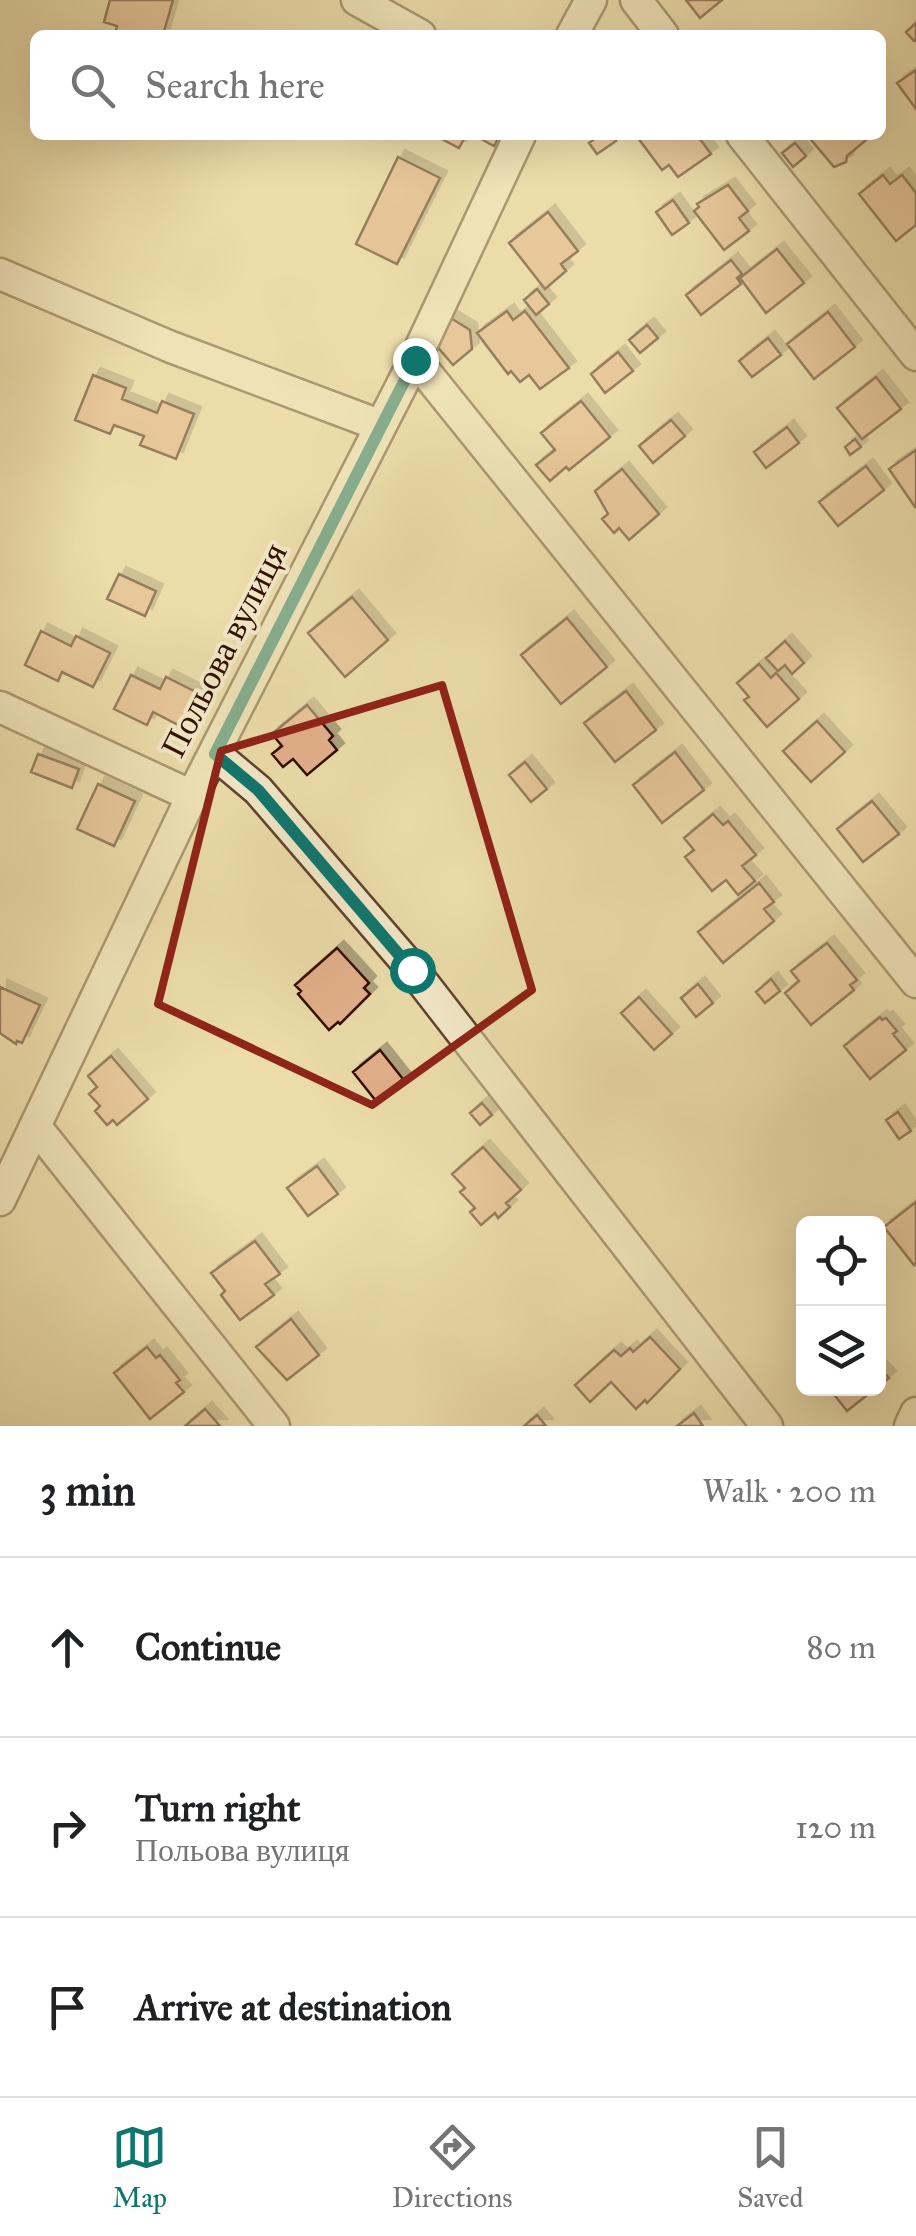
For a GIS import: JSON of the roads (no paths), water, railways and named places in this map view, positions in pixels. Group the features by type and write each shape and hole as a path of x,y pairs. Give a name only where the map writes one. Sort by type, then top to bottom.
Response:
{"street":[{"path":"357,0 411,30"},
{"path":"575,30 591,0"},
{"path":"636,0 660,30"},
{"name":"Польова вулиця","path":"0,1200 192,796 415,360 518,140"},
{"path":"746,140 916,355"},
{"path":"0,274 171,347 380,425"},
{"path":"415,360 916,982"},
{"path":"0,708 192,796"},
{"path":"215,754 258,790 412,970 767,1426"},
{"path":"36,1126 274,1426"},
{"path":"910,1426 916,1413"}]}
